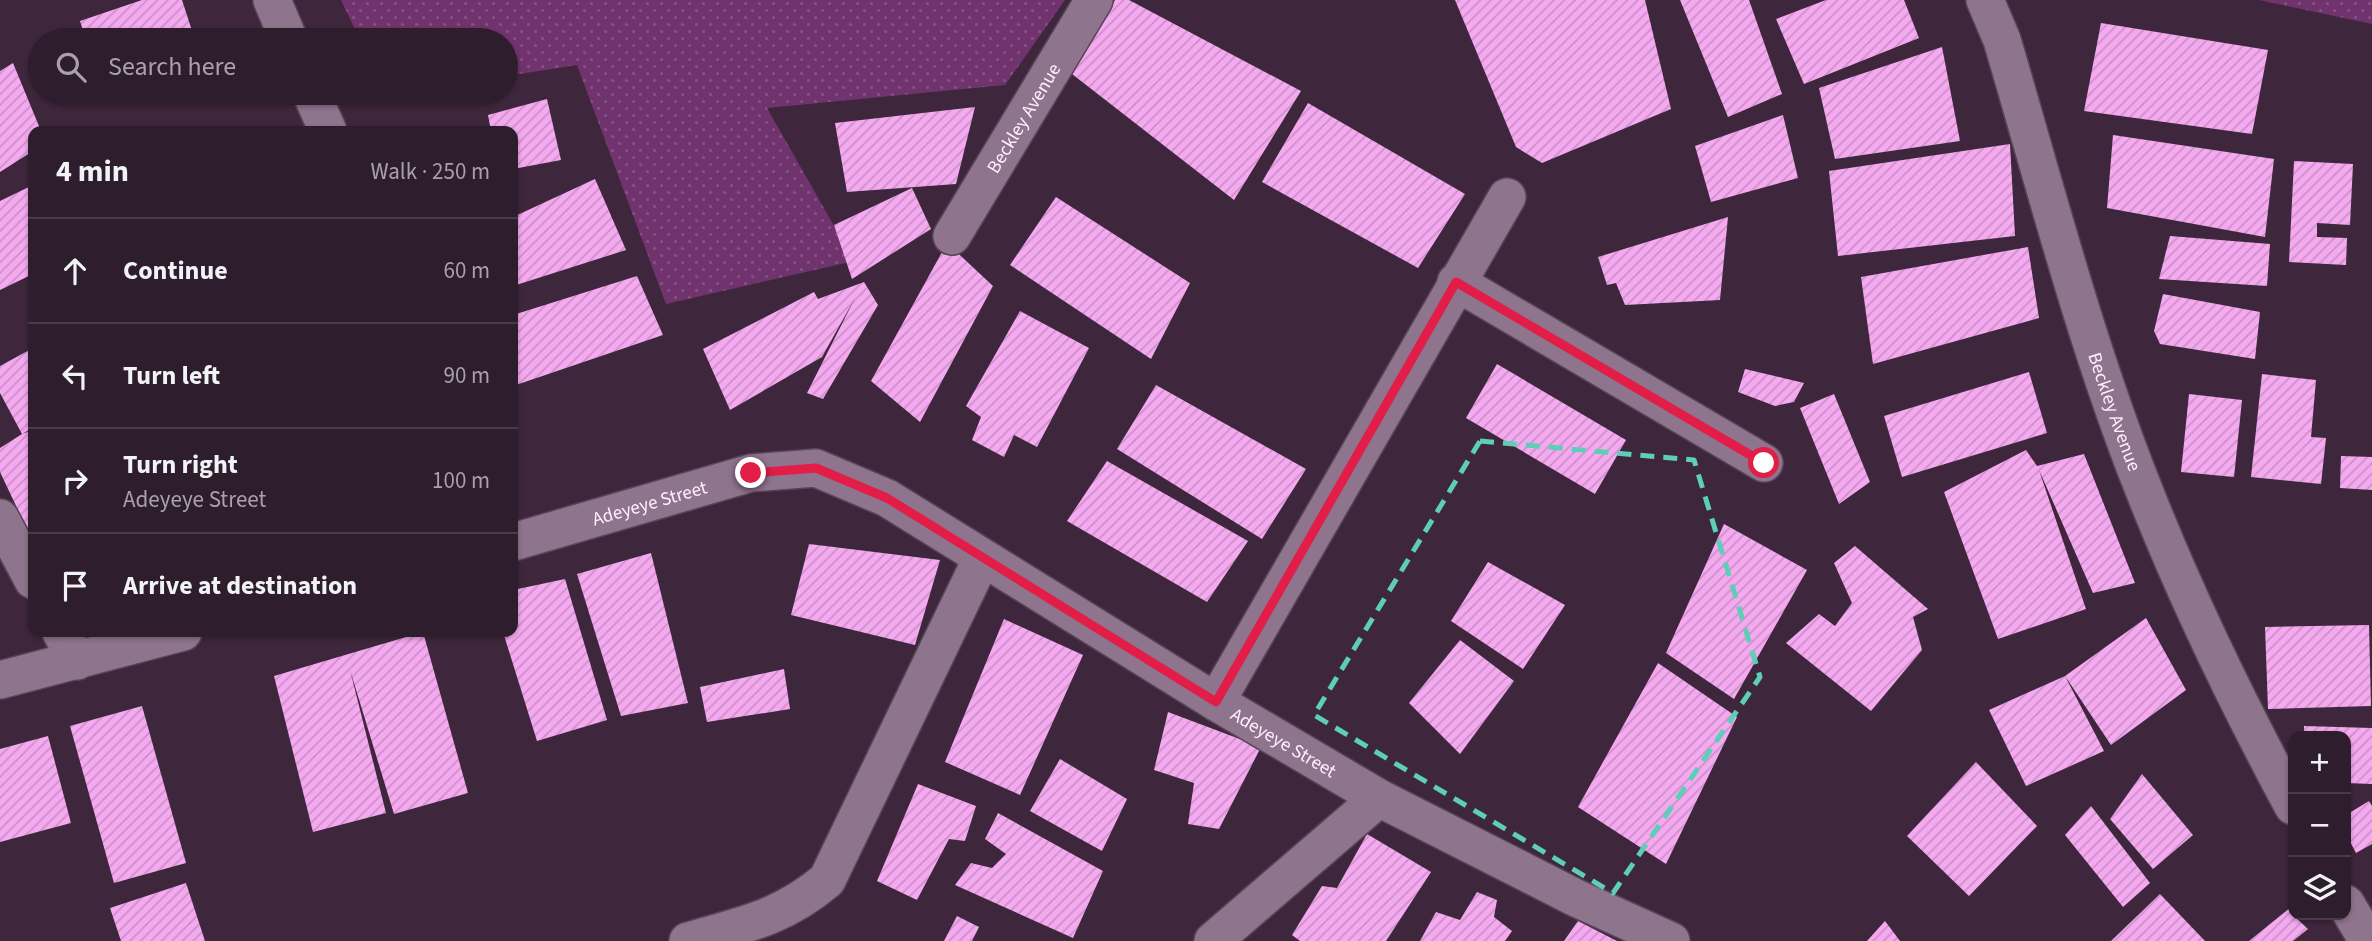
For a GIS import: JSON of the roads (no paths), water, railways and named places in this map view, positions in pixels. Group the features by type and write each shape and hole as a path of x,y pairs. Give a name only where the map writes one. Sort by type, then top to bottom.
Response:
{"street":[{"path":"272,0 284,28"},
{"name":"Beckley Avenue","path":"952,236 1094,0"},
{"name":"Beckley Avenue","path":"1985,0 2002,40 2079,300 2142,484 2232,691 2288,797"},
{"path":"316,105 326,126"},
{"path":"1216,702 1507,197"},
{"path":"1456,282 1764,463"},
{"name":"Adeyeye Street","path":"518,541 751,473 816,468 887,498 1216,702 1379,798 1576,898 1671,941"},
{"path":"0,518 28,571"},
{"path":"688,941 776,915 801,902 827,880 982,558"},
{"path":"0,680 69,646 142,637"},
{"path":"1213,941 1379,798"},
{"path":"2351,912 2368,941"}]}
